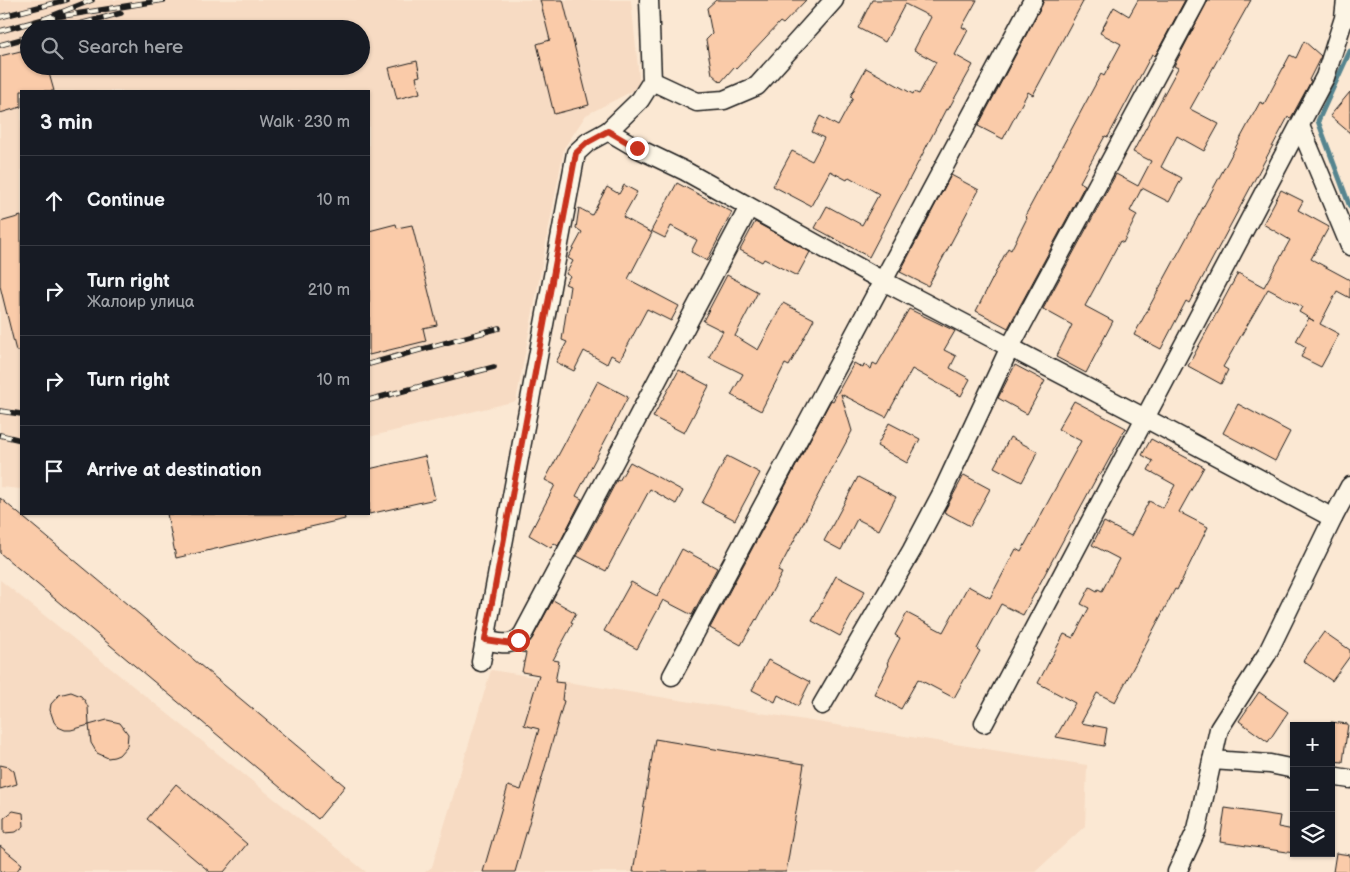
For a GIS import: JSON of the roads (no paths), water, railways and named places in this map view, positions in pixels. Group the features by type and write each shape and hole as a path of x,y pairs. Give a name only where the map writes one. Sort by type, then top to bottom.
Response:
{"street":[{"path":"481,662 576,153 588,142 608,131 640,100 652,81 649,0"},
{"path":"652,81 697,102 724,100 757,86 834,0"},
{"path":"672,676 1033,0"},
{"path":"822,705 912,550 941,495 1010,347 1197,0"},
{"path":"984,723 1326,77 1344,18 1346,0"},
{"path":"1300,126 1350,246"},
{"path":"608,131 637,148 685,171 883,281 1332,518"},
{"path":"485,640 512,644 523,634 749,207"},
{"path":"1178,872 1197,829 1219,729 1267,654 1332,518 1350,486"},
{"path":"1212,760 1270,764 1290,768"},
{"path":"1335,777 1350,779"}],"waterway":[{"path":"1350,51 1318,121 1350,207"}],"railway":[{"path":"0,17 66,0"},
{"path":"40,20 92,0"},
{"path":"44,19 164,0"},
{"path":"95,20 121,13"},
{"path":"0,31 20,26"},
{"path":"0,45 20,39"},
{"path":"370,364 499,328"},
{"path":"370,400 494,367"},
{"path":"0,411 20,414"},
{"path":"0,435 20,440"}]}
